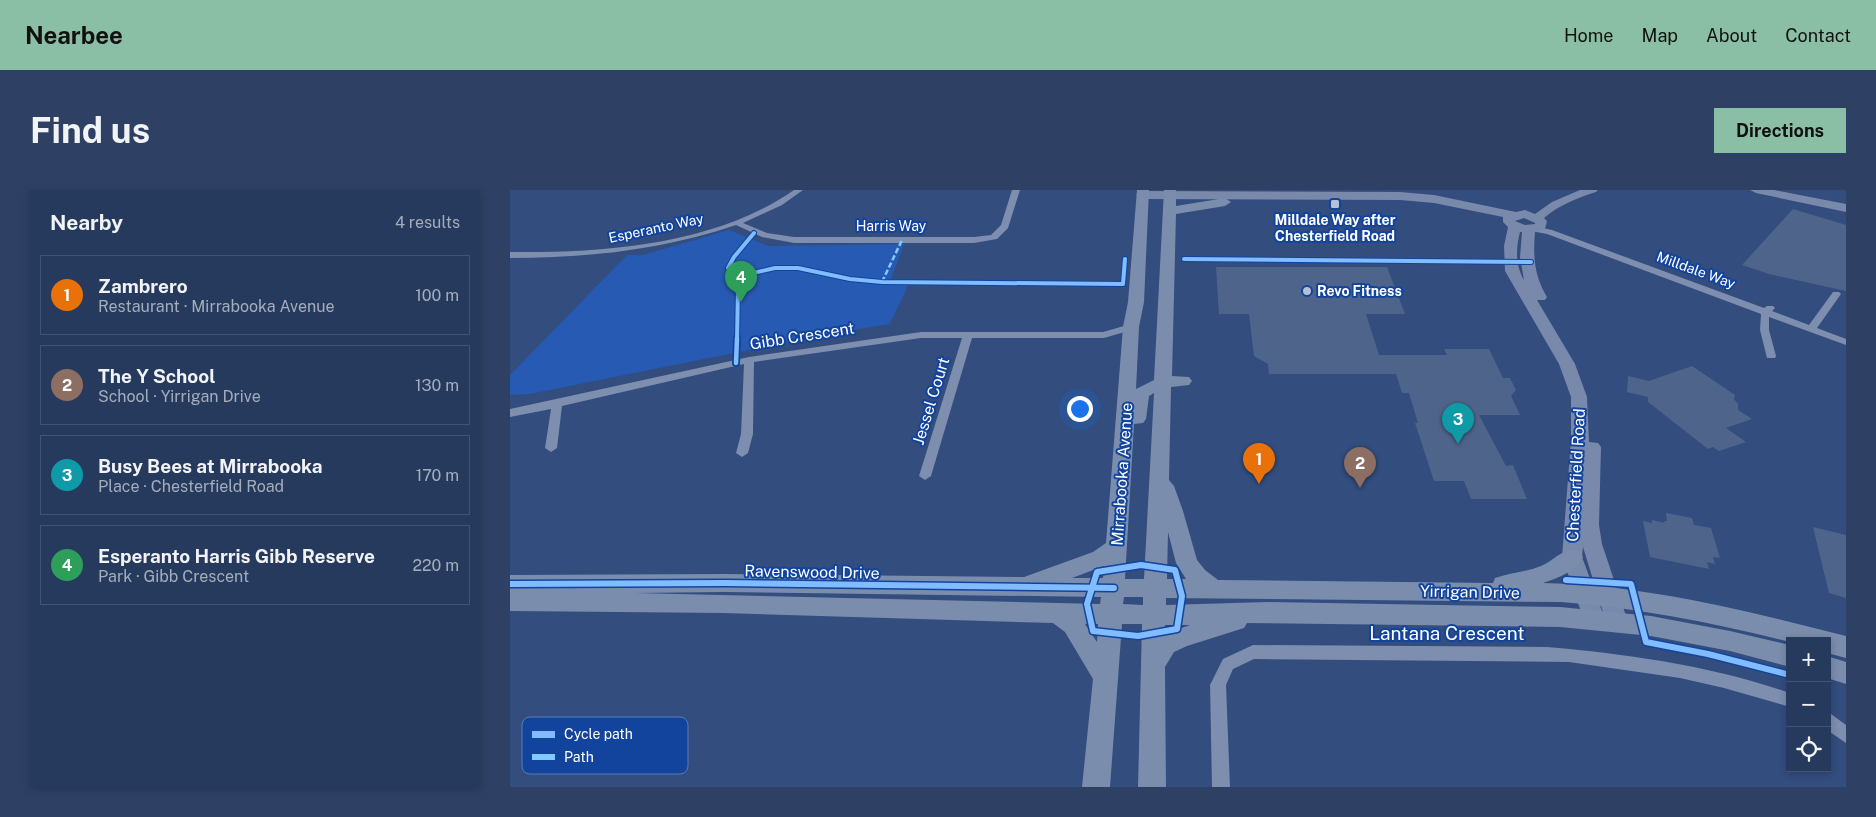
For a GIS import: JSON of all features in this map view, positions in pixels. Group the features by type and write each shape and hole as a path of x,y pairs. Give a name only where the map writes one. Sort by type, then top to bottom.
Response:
{"main road":[{"name":"Mirrabooka Avenue","path":"1096,787 1114,588 1131,327 1136,302 1142,196"},
{"path":"1152,787 1154,615 1164,314 1171,200 1224,202"},
{"path":"1136,302 1148,310 1164,314"},
{"path":"1124,453 1137,427 1140,394 1154,384 1183,381"},
{"path":"1160,472 1178,526 1184,559 1194,576 1215,589"},
{"path":"1022,587 1101,558 1116,547"},
{"path":"1470,592 1544,575 1572,557"},
{"name":"Ravenswood Drive","path":"510,584 725,583 1114,588"},
{"name":"Yirrigan Drive","path":"1114,588 1585,594 1713,614 1806,637"},
{"name":"Ravenswood Drive","path":"510,601 723,603 1111,614"},
{"path":"1056,612 1073,625 1105,676"},
{"path":"1153,664 1166,646 1181,638 1267,612"},
{"name":"Yirrigan Drive","path":"1111,614 1198,615 1267,612 1605,621 1651,626 1730,641 1786,655"},
{"path":"1831,643 1846,647"},
{"path":"1831,668 1846,673"}],"street":[{"name":"Esperanto Way","path":"510,255 594,254 683,239 738,222 774,206 800,190"},
{"name":"Harris Way","path":"738,222 754,233 772,238 794,240 974,240 994,236 1005,226 1016,190"},
{"path":"1525,222 1572,191 1592,190"},
{"path":"1756,190 1846,208"},
{"path":"1781,190 1846,203"},
{"name":"Milldale Way","path":"1142,196 1171,200 1187,193 1413,194 1525,222 1813,327 1846,342"},
{"name":"Milldale Way","path":"1224,202 1392,202 1431,205 1525,222"},
{"name":"Chesterfield Road","path":"1525,222 1510,246 1512,271 1567,364 1579,397 1580,440 1572,557 1585,594 1605,621"},
{"name":"Chesterfield Road","path":"1525,222 1525,262 1533,286 1574,354 1591,398 1593,413 1589,525 1592,544 1608,597 1605,621"},
{"path":"1813,327 1836,294"},
{"path":"1767,310 1763,318 1771,356"},
{"name":"Gibb Crescent","path":"510,413 558,404 749,360 921,335 1104,335 1131,327"},
{"name":"Milldale Way","path":"1813,327 1846,336"},
{"name":"Jessel Court","path":"925,476 968,335"},
{"name":"Gibb Crescent","path":"1104,335 1130,347"},
{"path":"742,454 747,434 749,360"},
{"path":"551,448 558,404"},
{"name":"Lantana Crescent","path":"1221,787 1218,685 1228,664 1253,652 1547,654 1588,657 1626,661 1696,675 1786,699"},
{"path":"1831,722 1846,735"}],"shaded area":[{"path":"729,230 768,246 904,244 891,279 911,279 890,324 833,333 530,394 510,395 510,375 627,255 643,255"}],"building":[{"path":"1793,209 1846,225 1846,291 1769,274 1742,265"},
{"path":"1216,267 1387,267 1405,314 1366,314 1379,355 1447,355 1444,349 1489,349 1503,378 1510,378 1516,390 1511,396 1520,415 1479,415 1506,466 1513,465 1527,499 1471,499 1464,481 1434,481 1415,423 1418,423 1409,393 1402,393 1396,374 1269,374 1268,364 1254,356 1249,314 1219,314"},
{"path":"1692,366 1735,395 1734,399 1738,404 1738,410 1752,419 1726,428 1746,442 1719,451 1713,447 1708,449 1648,402 1648,397 1627,392 1628,376 1649,381"},
{"path":"1666,513 1692,518 1694,525 1711,528 1720,558 1713,557 1715,564 1707,562 1709,569 1650,557 1643,521 1652,523 1652,520 1665,523 1664,521 1667,521"},
{"path":"1813,527 1846,535 1846,598 1829,593"}],"marked path":[{"path":"882,282 902,240"}],"cycle path":[{"path":"754,233 734,257 728,268 734,275 745,275 775,268 798,268 850,279 882,282 1123,284 1125,259"},
{"path":"1184,259 1531,262"},
{"path":"734,275 738,288 736,363"},
{"path":"1141,565 1175,570 1182,596 1177,629 1138,636 1093,631 1087,604 1097,572 1141,565"},
{"path":"1566,580 1631,584 1646,642 1708,654 1786,674"},
{"path":"510,584 725,583 1114,588"}],"place":[{"name":"Milldale Way after Chesterfield Road","path":"1335,204"},
{"name":"Revo Fitness","path":"1307,291"},
{"name":"Esperanto Harris Gibb Reserve","path":"741,302"},
{"name":"Busy Bees at Mirrabooka","path":"1458,444"},
{"name":"Zambrero","path":"1259,484"},
{"name":"The Y School","path":"1360,488"}]}
